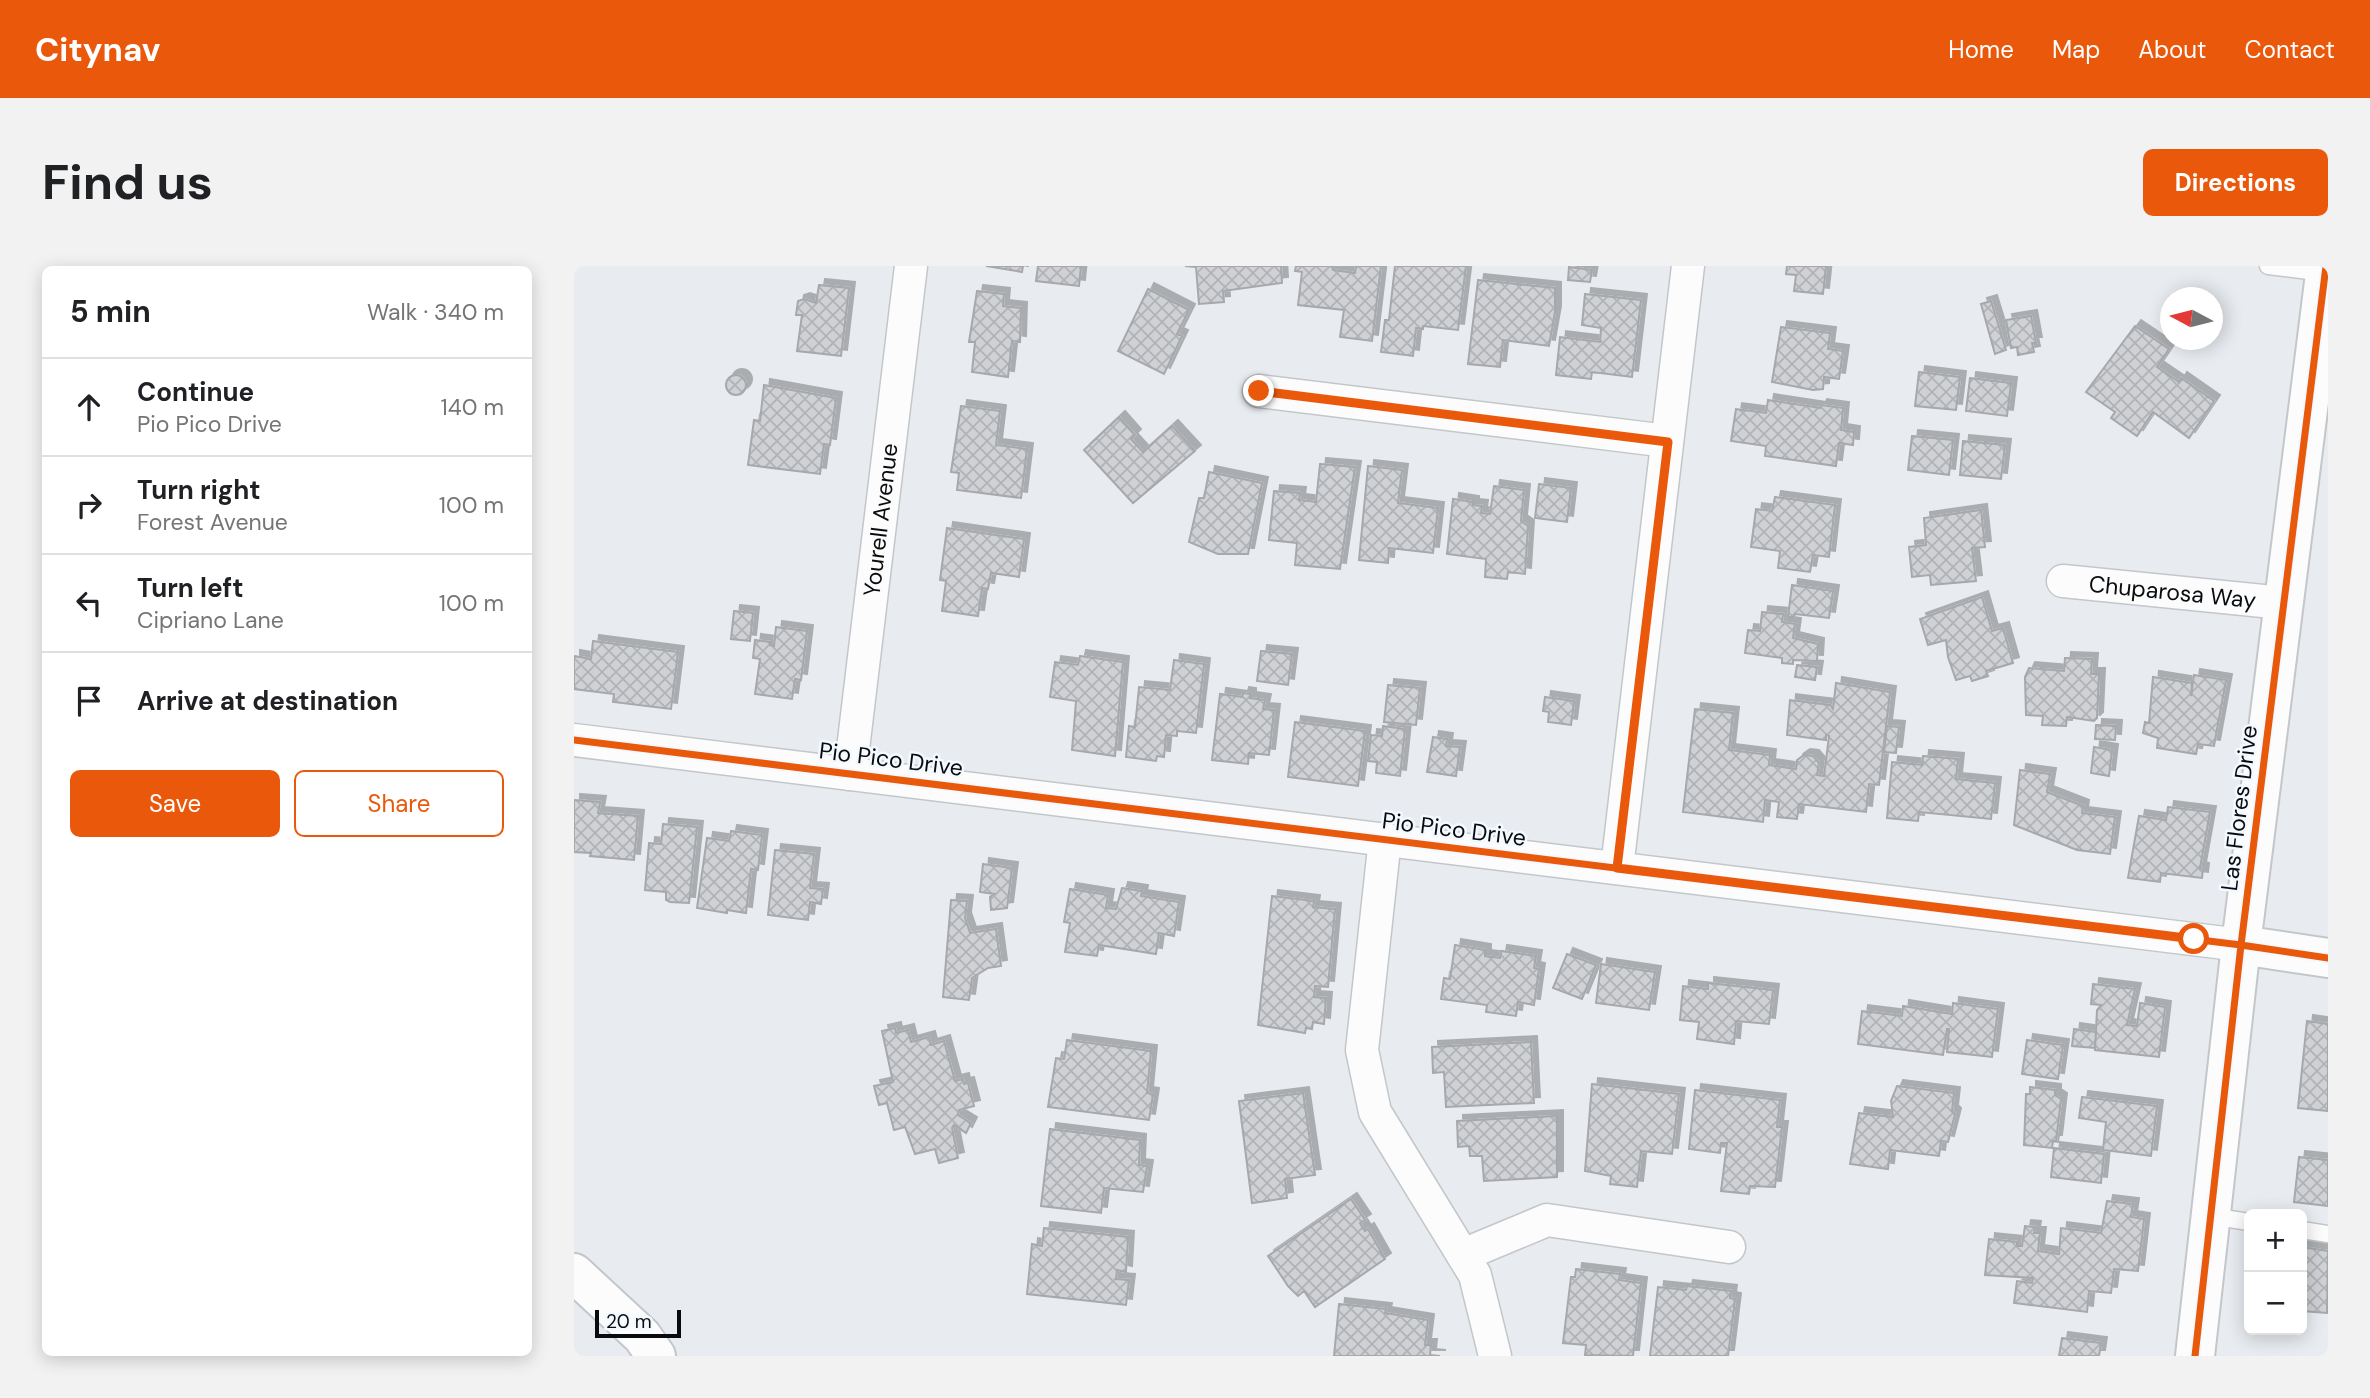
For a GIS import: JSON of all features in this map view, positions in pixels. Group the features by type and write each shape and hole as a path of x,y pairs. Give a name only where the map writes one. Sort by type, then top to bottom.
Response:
{"street":[{"name":"Yourell Avenue","path":"850,774 911,266"},
{"path":"1617,868 1688,266"},
{"name":"Las Flores Drive","path":"2195,1356 2241,945 2325,270"},
{"path":"1259,391 1668,442"},
{"name":"Chuparosa Way","path":"2063,582 2283,603"},
{"name":"Pio Pico Drive","path":"574,740 2241,945 2328,958"},
{"path":"1385,839 1362,1050 1375,1112 1475,1275 1495,1356"},
{"path":"1463,1255 1547,1220 1728,1247"},
{"path":"574,1273 642,1336 656,1356"}],"lane":[{"path":"2267,266 2325,270"},
{"path":"2210,1216 2244,1221"},
{"path":"2307,1231 2328,1234"}],"building":[{"path":"986,266 1023,266 1022,272"},
{"path":"1038,266 1081,266 1079,286 1036,281"},
{"path":"1185,266 1281,266 1282,283 1223,291 1224,302 1199,304 1196,267"},
{"path":"1296,266 1334,266 1333,270 1355,273 1356,266 1381,266 1372,341 1340,337 1344,310 1298,305 1302,272 1295,271"},
{"path":"1395,266 1466,266 1458,330 1423,326 1423,329 1416,328 1413,356 1381,352 1385,320 1389,320"},
{"path":"1787,266 1826,266 1823,294 1794,291 1796,275 1786,274"},
{"path":"1569,267 1592,270 1590,282 1568,280"},
{"path":"1478,280 1555,288 1555,312 1549,346 1503,340 1500,367 1468,364"},
{"path":"819,285 849,288 841,356 797,351 802,315 796,315 798,301 804,299 816,303"},
{"path":"1148,289 1189,310 1177,334 1182,336 1164,374 1118,351"},
{"path":"977,291 1004,294 1003,306 1021,308 1020,342 1012,341 1008,377 972,372 975,342 969,342"},
{"path":"1585,294 1641,300 1632,377 1592,372 1591,379 1556,375 1560,337 1600,342 1601,328 1582,325"},
{"path":"1991,301 2006,350 1995,354 1981,304"},
{"path":"2031,316 2036,343 2032,343 2034,352 2018,355 2017,347 2011,348 2006,320"},
{"path":"2135,326 2160,343 2160,350 2168,350 2157,367 2179,382 2181,378 2214,401 2189,438 2153,412 2137,436 2111,418 2115,412 2086,392"},
{"path":"1781,327 1830,333 1828,349 1843,351 1839,379 1824,377 1823,389 1813,390 1772,382"},
{"path":"1919,372 1960,377 1956,410 1915,406"},
{"path":"736,375 743,378 746,385 743,392 736,395 729,392 726,385 729,378"},
{"path":"1970,378 2011,383 2007,416 1966,411"},
{"path":"764,385 836,398 830,445 824,444 820,474 748,465 754,420 760,421"},
{"path":"1768,400 1820,408 1821,405 1843,408 1841,430 1854,432 1853,445 1839,443 1836,466 1765,456 1766,446 1731,441 1736,409 1766,413"},
{"path":"961,406 1000,411 996,445 1027,449 1021,498 957,490 959,473 951,472"},
{"path":"1119,417 1135,435 1131,439 1143,452 1172,426 1195,451 1133,503 1084,450"},
{"path":"1912,436 1953,440 1949,475 1908,470"},
{"path":"1963,441 2005,445 2001,479 1960,475"},
{"path":"1320,464 1355,467 1340,569 1295,565 1297,543 1269,540 1274,491 1300,493 1299,500 1316,502"},
{"path":"1368,466 1402,470 1398,503 1438,508 1433,553 1389,548 1388,563 1359,560"},
{"path":"1209,472 1262,483 1248,554 1218,554 1189,542 1199,498 1204,498"},
{"path":"1539,484 1571,488 1567,522 1535,518"},
{"path":"1494,486 1524,490 1521,521 1528,526 1525,574 1508,572 1507,579 1485,577 1486,559 1447,554 1453,499 1473,502 1473,505 1482,506 1481,513 1490,514"},
{"path":"1775,497 1835,505 1829,557 1813,555 1810,572 1778,568 1780,551 1751,547 1756,509 1772,511"},
{"path":"1981,510 1985,547 1972,548 1976,581 1931,585 1930,575 1912,577 1909,547 1926,545 1924,518"},
{"path":"947,528 1024,539 1019,577 991,573 988,589 982,588 978,616 942,611 946,581 940,580"},
{"path":"1792,585 1833,591 1829,618 1795,614 1794,617 1788,617"},
{"path":"1982,597 1992,631 2003,628 2013,663 1986,671 1988,676 1972,681 1970,676 1956,680 1948,657 1946,640 1928,645 1920,619"},
{"path":"734,611 753,613 750,641 731,639"},
{"path":"1762,612 1783,614 1782,622 1795,624 1793,638 1818,644 1817,661 1793,660 1793,664 1782,663 1782,658 1745,653 1748,630 1760,631"},
{"path":"776,627 807,631 801,680 795,679 792,699 755,694 760,659 753,658 755,640 770,642 770,645 774,646"},
{"path":"593,641 678,652 671,709 613,702 614,694 574,689 574,656 591,659"},
{"path":"1261,651 1292,654 1288,685 1257,681"},
{"path":"1080,656 1123,662 1115,756 1072,750 1076,701 1050,697 1055,662 1078,665"},
{"path":"2065,658 2092,659 2091,674 2099,674 2097,718 2094,721 2067,717 2066,726 2042,725 2043,716 2026,715 2025,677 2029,668 2064,671"},
{"path":"1174,660 1204,664 1196,733 1177,731 1177,736 1166,735 1164,757 1157,756 1156,761 1126,757 1129,726 1135,727 1139,687 1170,690"},
{"path":"1797,665 1817,667 1815,680 1795,677"},
{"path":"2194,675 2226,680 2214,746 2198,744 2196,754 2157,748 2158,738 2143,733 2145,722 2149,723 2153,677 2192,683 2191,696"},
{"path":"1836,683 1890,692 1879,785 1869,784 1866,812 1799,804 1797,819 1777,817 1779,802 1765,800 1763,822 1683,812 1695,709 1733,713 1729,750 1770,755 1769,765 1796,769 1797,760 1804,755 1813,756 1819,763 1817,775 1824,776 1829,736 1826,735 1826,740 1787,735 1790,700 1830,705 1833,709"},
{"path":"1388,685 1420,688 1416,725 1384,722"},
{"path":"1243,693 1250,694 1250,698 1265,700 1263,709 1274,710 1269,755 1249,753 1248,764 1212,760 1220,694 1242,697"},
{"path":"1545,697 1574,701 1571,725 1548,722 1549,712 1543,711"},
{"path":"1295,722 1365,731 1358,786 1288,777"},
{"path":"2096,725 2116,726 2115,740 2095,739"},
{"path":"1383,726 1405,729 1400,776 1376,773 1377,762 1368,761 1371,735 1382,736"},
{"path":"1887,726 1899,727 1896,753 1884,752"},
{"path":"1433,737 1447,739 1446,746 1460,747 1456,776 1427,772"},
{"path":"2094,747 2112,750 2109,776 2091,773"},
{"path":"1923,756 1958,759 1956,779 1995,783 1991,819 1919,812 1918,821 1887,818 1892,762 1922,765"},
{"path":"2020,770 2050,774 2047,792 2083,806 2082,813 2115,817 2110,854 2077,850 2014,825"},
{"path":"574,800 600,802 598,813 638,816 634,860 574,852"},
{"path":"2168,807 2210,812 2200,868 2203,869 2202,878 2161,873 2160,882 2128,878 2139,816 2166,820"},
{"path":"663,824 697,827 689,903 670,902 666,900 666,892 645,890 649,843 661,844"},
{"path":"731,831 762,835 758,870 751,869 746,913 697,908 707,838 729,841"},
{"path":"775,850 814,854 810,888 823,889 821,904 810,902 808,920 768,915"},
{"path":"983,864 1012,868 1007,908 991,910 990,897 994,894 980,892"},
{"path":"1122,888 1142,891 1141,896 1179,902 1174,936 1159,933 1156,954 1099,945 1097,956 1065,952 1070,923 1064,922 1070,889 1108,895 1106,908 1116,909"},
{"path":"1272,896 1314,901 1313,907 1335,909 1328,987 1315,986 1314,997 1326,998 1324,1024 1313,1022 1312,1029 1306,1028 1305,1033 1258,1025"},
{"path":"951,900 967,901 965,918 970,933 996,929 1001,966 988,968 972,978 969,1000 943,997"},
{"path":"1455,945 1485,950 1485,956 1500,958 1501,951 1536,956 1534,968 1539,969 1534,1005 1518,1002 1516,1016 1486,1012 1487,1005 1441,999 1444,978 1450,979"},
{"path":"1567,954 1596,965 1582,999 1553,988"},
{"path":"1601,964 1655,972 1649,1010 1596,1003"},
{"path":"1708,983 1773,990 1769,1024 1736,1021 1734,1044 1697,1039 1699,1022 1680,1020 1683,986 1708,989"},
{"path":"2093,984 2135,989 2127,1025 2137,1026 2140,1003 2165,1007 2159,1057 2095,1050 2097,1010 2101,1005 2091,1004"},
{"path":"1953,1003 1998,1009 1992,1057 1947,1052 1949,1029 1943,1055 1858,1044 1862,1011 1902,1016 1903,1006 1952,1014"},
{"path":"2307,1021 2328,1024 2328,1111 2298,1108"},
{"path":"895,1028 896,1033 908,1030 911,1042 929,1037 931,1045 944,1041 955,1081 963,1079 964,1084 968,1083 974,1106 959,1110 958,1115 971,1123 966,1133 954,1125 952,1128 958,1158 939,1163 935,1149 915,1154 905,1127 894,1130 887,1103 879,1105 874,1086 893,1082 882,1031"},
{"path":"2074,1029 2096,1032 2095,1048 2072,1046"},
{"path":"1067,1040 1151,1051 1147,1093 1153,1094 1149,1120 1048,1107 1056,1058 1064,1059"},
{"path":"2027,1040 2063,1045 2058,1079 2022,1074"},
{"path":"1531,1042 1534,1103 1446,1107 1444,1072 1433,1073 1432,1047"},
{"path":"1592,1084 1679,1094 1672,1154 1641,1151 1637,1187 1610,1184 1611,1176 1585,1171"},
{"path":"1897,1086 1954,1093 1952,1111 1955,1114 1948,1142 1941,1141 1939,1156 1890,1150 1888,1169 1850,1164 1859,1113 1893,1117 1891,1101"},
{"path":"2030,1087 2055,1090 2055,1095 2061,1099 2056,1141 2053,1141 2052,1148 2024,1145 2026,1094 2030,1094"},
{"path":"1695,1090 1780,1100 1777,1127 1782,1127 1775,1187 1750,1186 1749,1194 1721,1191 1727,1143 1721,1143 1720,1153 1689,1149"},
{"path":"1303,1093 1315,1175 1285,1179 1287,1198 1252,1203 1239,1101"},
{"path":"2082,1097 2157,1106 2151,1156 2103,1150 2106,1122 2079,1118"},
{"path":"1557,1116 1557,1177 1484,1181 1482,1156 1470,1156 1469,1146 1458,1147 1457,1121"},
{"path":"1050,1129 1140,1140 1139,1165 1147,1166 1143,1192 1104,1188 1101,1213 1041,1206"},
{"path":"2054,1148 2104,1154 2101,1183 2051,1177"},
{"path":"2299,1157 2328,1160 2328,1206 2294,1202"},
{"path":"1351,1199 1365,1220 1360,1223 1365,1231 1368,1229 1385,1259 1315,1307 1304,1291 1298,1296 1288,1286 1268,1256"},
{"path":"2107,1201 2133,1204 2131,1217 2144,1219 2138,1271 2114,1269 2111,1293 2089,1291 2087,1312 2014,1303 2017,1281 2032,1283 2033,1278 1985,1275 1989,1239 2017,1242 2017,1246 2022,1246 2025,1226 2035,1227 2034,1233 2040,1233 2038,1251 2059,1254 2061,1228 2101,1233"},
{"path":"1044,1228 1128,1237 1126,1272 1117,1270 1116,1279 1129,1280 1126,1305 1027,1294 1032,1244 1042,1246"},
{"path":"2307,1248 2328,1251 2327,1313 2307,1311"},
{"path":"1576,1269 1620,1274 1619,1280 1641,1283 1633,1356 1585,1355 1586,1345 1563,1343 1571,1277 1575,1277"},
{"path":"1687,1286 1731,1291 1730,1298 1735,1299 1728,1356 1650,1356 1658,1287 1686,1290"},
{"path":"1339,1304 1386,1309 1385,1313 1428,1320 1425,1345 1431,1345 1430,1355 1440,1356 1334,1356"},
{"path":"2062,1338 2101,1343 2099,1356 2059,1356"}],"cycle path":[{"path":"2195,1356 2241,945 2326,266"},
{"path":"574,740 2241,945 2328,958"}],"route":[{"path":"1259,391 1668,442 1617,868 2194,939"}]}
